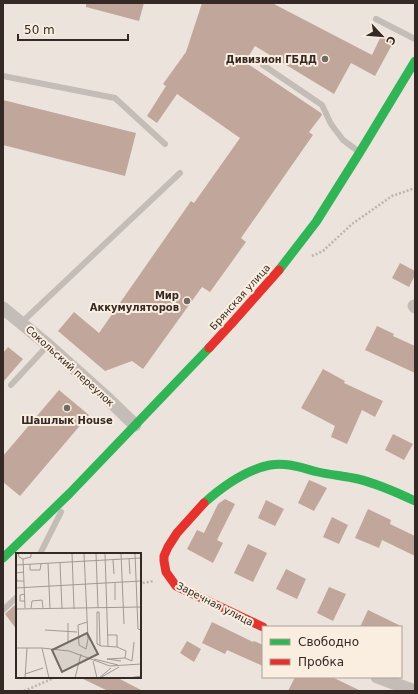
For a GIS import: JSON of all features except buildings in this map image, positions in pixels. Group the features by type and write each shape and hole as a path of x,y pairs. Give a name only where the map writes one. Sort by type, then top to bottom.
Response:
{"main road":[{"name":"Брянская улица","path":"3,558 70,494 233,322 281,268 316,222 415,61"},
{"name":"Заречная улица","path":"262,627 176,586 168,578 164,569 164,556 170,543 206,501 241,476 265,466 278,464 363,480 391,490 415,501"},
{"name":"Брянская улица","path":"16,534 43,519"}],"street":[{"name":"Сокольский переулок","path":"3,308 48,345 135,425"},
{"path":"380,678 415,691"}],"lane":[{"path":"376,19 415,38"},
{"path":"263,65 322,105 331,124 343,140 360,152"},
{"path":"3,76 115,98 165,144"},
{"path":"21,323 180,173"},
{"path":"11,385 48,345"},
{"path":"40,553 70,494"},
{"path":"3,610 16,598"}],"path":[{"path":"306,259 323,251 352,224 392,196 415,188"},
{"path":"24,691 54,678"}],"traffic: fast":[{"path":"279,270 316,222 415,61"},
{"path":"3,558 70,493 209,348"},
{"path":"204,503 227,485 243,475 261,467 276,464 294,466 358,479 387,488 415,501"}],"traffic: jam":[{"path":"209,348 279,270"},
{"path":"204,503 177,533 168,547 164,556 166,572 176,586 262,627"}],"place":[{"name":"Дивизион ГБДД","path":"325,59"},
{"name":"Мир Аккумуляторов","path":"187,301"},
{"name":"Шашлык House","path":"67,408"}]}
